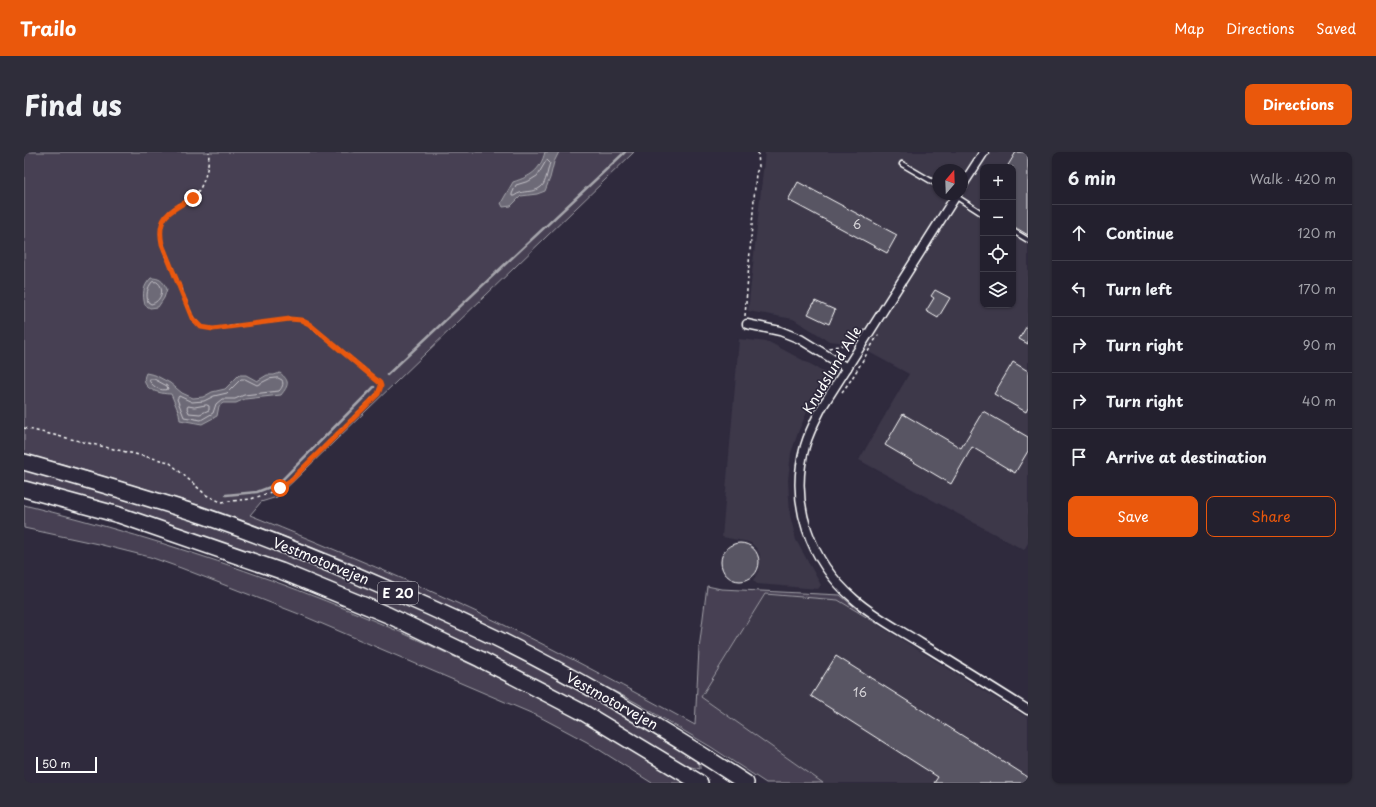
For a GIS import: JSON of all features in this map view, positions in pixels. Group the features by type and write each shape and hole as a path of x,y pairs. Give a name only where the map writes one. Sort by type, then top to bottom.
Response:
{"highway":[{"name":"Vestmotorvejen","path":"24,462 116,488 205,517 313,557 413,599 496,638 601,694 687,744 746,783"},
{"name":"Vestmotorvejen","path":"24,488 119,515 281,571 388,615 480,658 584,713 700,783"},
{"name":"E 20","path":"24,499 150,533 226,558 281,571"}],"street":[{"path":"968,177 984,152"},
{"name":"Knudslund Alle","path":"952,200 822,407 814,423 805,446 801,466 800,489 802,512 808,534 817,554 832,578 854,600 877,616 1028,710"},
{"path":"747,324 780,331 800,339 847,368"}],"lane":[{"path":"902,164 932,182"},
{"path":"962,200 980,212"},
{"path":"1016,233 1028,240"}],"path":[{"path":"24,428 169,462 206,495 216,501 227,503 251,499 280,488 291,480 378,394 381,386 375,378 309,324 301,320 290,319 213,329 201,327 192,318 162,244 160,234 161,225 168,213 193,198 203,183 206,175 208,152"},
{"path":"747,324 748,318 744,316 756,173 759,167 758,152"},
{"path":"842,392 851,380 878,334"}],"shaded area":[{"path":"24,152 634,152 277,497 261,502 250,515 376,567 500,623 695,725 699,649 707,586 721,589 840,595 857,609 879,622 878,624 838,600 765,594 701,697 823,783 766,783 711,747 637,703 467,615 346,561 202,506 63,464 24,454"},
{"path":"765,152 1028,152 1028,543 1024,550 859,460 909,374 854,344 829,341 793,319 748,311"},
{"path":"739,339 769,342 825,372 799,430 791,453 788,480 790,515 796,540 821,585 818,589 757,584 753,580 760,567 760,555 757,549 751,543 722,537"},
{"path":"24,468 165,509 312,562 497,645 584,691 696,759 700,769 687,766 490,657 24,483"},
{"path":"24,505 80,519 190,552 298,590 352,611 405,634 528,692 568,713 686,783 652,783 587,742 538,716 299,614 181,568 150,557 24,528"},
{"path":"765,594 838,600 1028,718 1028,783 823,783 701,698"}],"water":[{"path":"545,152 559,152 554,162 545,191 537,194 521,196 511,206 503,207 501,203 513,182 534,172 540,164"},
{"path":"151,278 161,280 167,289 164,298 158,307 150,308 145,305 143,294 146,284"},
{"path":"146,373 155,375 170,383 182,393 193,398 203,397 212,392 225,389 239,375 246,375 257,381 267,375 280,373 286,378 287,386 281,395 245,399 236,403 223,403 219,406 217,416 202,424 180,420 179,413 171,394 156,392 147,387 144,378"}],"building":[{"path":"1016,152 1028,152 1028,235 1016,228 1016,164 1009,164"},
{"path":"798,182 897,235 887,253 788,200"},
{"path":"935,290 950,298 938,318 926,311 934,298 931,296"},
{"path":"815,301 835,310 829,324 808,314"},
{"path":"1028,324 1028,344 1019,339"},
{"path":"1013,362 1028,371 1028,408 1026,412 994,394"},
{"path":"983,411 1028,437 1028,451 1015,473 972,447 951,484 885,445 903,414 961,448"},
{"path":"740,543 750,546 756,552 759,562 756,572 750,578 740,581 730,578 724,572 721,562 724,552 730,546"},
{"path":"836,656 1028,777 1028,783 934,783 938,777 811,696"}],"waterway":[{"path":"387,375 625,152"},
{"path":"226,495 257,492 278,484 374,387"}],"route":[{"path":"193,198 168,213 161,225 160,234 162,244 192,318 201,327 213,329 290,319 301,320 309,324 375,378 381,386 378,394 291,480 280,488"}]}
